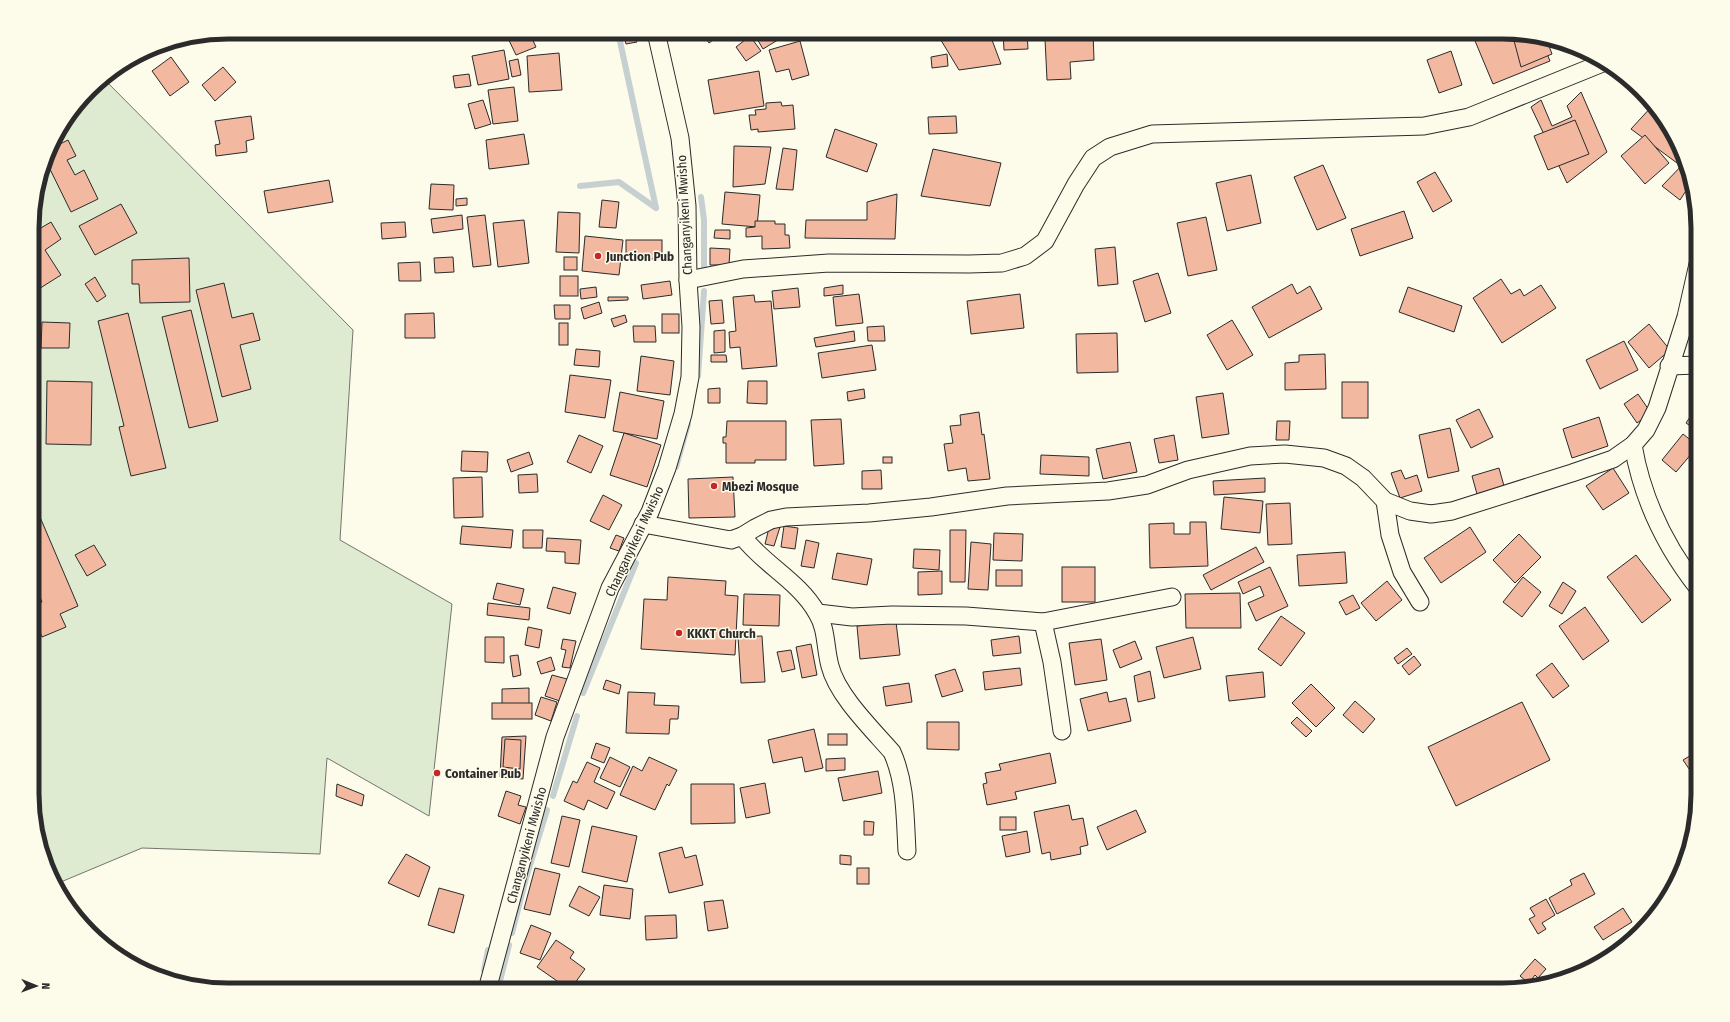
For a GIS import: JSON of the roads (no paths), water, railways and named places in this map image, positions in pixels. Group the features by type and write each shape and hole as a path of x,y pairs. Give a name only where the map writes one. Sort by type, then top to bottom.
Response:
{"street":[{"name":"Changanyikeni Mwisho","path":"489,983 555,737 610,588 650,512 667,468 683,414 690,377 691,327 688,280 687,206 680,138 658,39"},
{"path":"688,280 743,269 829,263 1002,263 1025,256 1045,241 1076,184 1093,158 1110,146 1152,134 1424,126 1469,117 1598,65"},
{"path":"643,524 731,540 742,536 771,520 786,517 869,514 1007,496 1108,491 1148,485 1188,470 1250,456 1285,454 1324,458 1346,466 1363,478 1385,501 1410,511 1431,514 1452,511 1613,459 1633,444 1646,430 1657,408 1669,366 1686,317 1691,295"},
{"path":"1669,366 1691,365"},
{"path":"1633,444 1637,469 1648,504 1669,547 1691,578"},
{"path":"1385,501 1390,535 1402,572 1420,602"},
{"path":"742,536 761,558 774,567 807,599 818,613 826,634 830,666 837,685 892,752 898,765 903,789 907,851"},
{"path":"818,613 852,617 892,615 966,616 1043,622 1172,597"},
{"path":"1043,622 1052,662 1062,731"}],"waterway":[{"path":"620,39 656,208"},
{"path":"580,186 619,182 656,208"},
{"path":"701,197 704,220 704,267"},
{"path":"698,376 704,291"},
{"path":"676,467 688,424"},
{"path":"583,693 636,563"},
{"path":"553,796 577,716"},
{"path":"512,933 526,878 547,810"},
{"path":"500,983 509,945"},
{"path":"484,970 488,950"}],"place":[{"name":"Junction Pub","path":"598,256"},
{"name":"Mbezi Mosque","path":"714,486"},
{"name":"KKKT Church","path":"679,633"},
{"name":"Container Pub","path":"437,773"}]}
